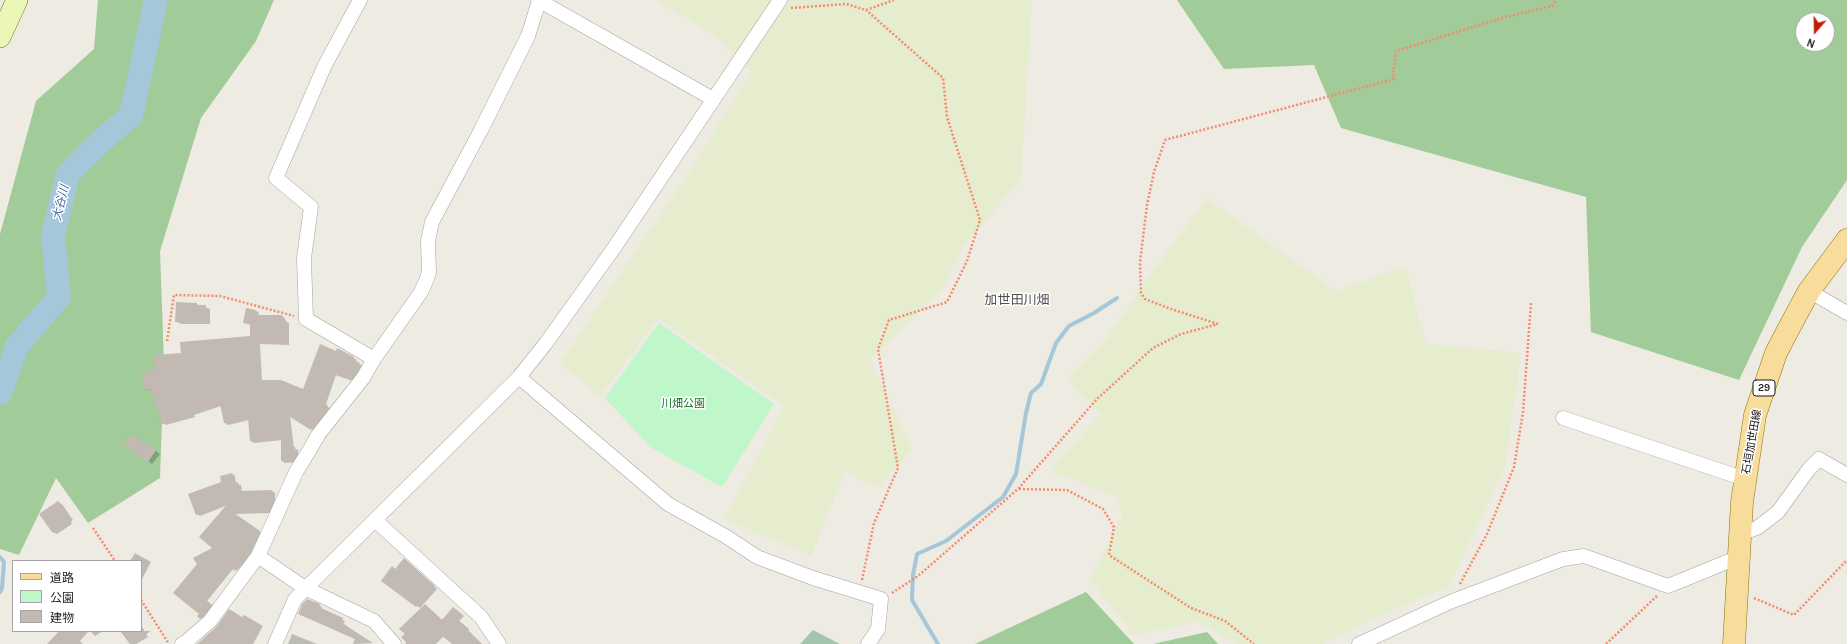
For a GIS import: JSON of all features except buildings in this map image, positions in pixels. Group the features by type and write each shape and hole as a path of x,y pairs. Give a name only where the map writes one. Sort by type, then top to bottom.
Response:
{"main road":[{"name":"石垣加世田線","path":"1734,644 1740,534 1745,479 1756,415 1766,381 1779,347 1809,291 1847,240"}],"street":[{"path":"0,37 17,0"},
{"path":"360,0 324,67 276,178 310,207 304,258 306,319 374,359"},
{"path":"182,644 210,621 258,556 296,472 318,435 363,378 426,281 429,272 428,241 432,222 481,130 528,36 539,1 713,99"},
{"path":"275,644 295,599 305,588 519,376 576,302 777,5"},
{"path":"1809,291 1847,313"},
{"path":"519,376 668,504 727,537 757,557 813,578 881,599 878,629 868,644"},
{"path":"1563,418 1745,479"},
{"path":"1740,534 1757,528 1778,512 1809,469 1819,459 1847,475"},
{"path":"375,520 481,617 499,644"},
{"path":"258,556 305,588 374,621 394,644"},
{"path":"1359,644 1450,602 1563,559 1584,556 1668,586 1739,557"}],"path":[{"path":"866,10 894,0"},
{"path":"881,599 918,576 1018,489 1096,399 1153,348 1181,334 1218,324 1145,299 1141,293 1140,262 1147,205 1154,172 1165,140 1394,79 1393,74 1396,51 1505,17 1552,6 1557,0"},
{"path":"777,5 846,4 866,10 943,78 947,118 980,220 967,261 947,302 889,320 878,349 898,468 874,523 860,592"},
{"path":"167,341 174,295 220,296 306,319"},
{"path":"1450,602 1487,534 1514,467 1524,412 1531,303"},
{"path":"1018,489 1067,490 1103,509 1114,527 1109,555 1191,608 1225,621 1254,644"},
{"path":"94,528 114,560"},
{"path":"1737,591 1794,615 1847,560"},
{"path":"1606,644 1668,586"},
{"path":"142,602 170,644"}],"green space":[{"path":"98,0 274,0 256,41 201,118 160,251 164,364 160,478 88,523 56,478 19,555 0,549 0,234 36,101 94,49"},
{"path":"656,0 1032,0 1021,179 961,249 944,288 870,360 912,449 878,487 845,472 811,556 725,519 784,406 658,318 600,396 560,363 683,182 751,72 716,36"},
{"path":"1177,0 1847,0 1847,180 1802,247 1739,380 1591,332 1586,197 1341,128 1314,65 1224,69"},
{"path":"1207,199 1336,291 1406,267 1426,344 1521,353 1505,466 1449,586 1379,616 1323,644 1235,644 1199,622 1134,635 1090,579 1122,517 1116,497 1050,470 1101,414 1067,379 1108,337 1151,273"},
{"name":"川畑公園","path":"659,323 774,404 722,487 650,447 605,398"},
{"path":"1086,592 1134,644 975,644"},
{"path":"813,630 840,644 800,644"},
{"path":"1207,632 1218,644 1153,644"}],"waterway":[{"name":"大谷川","path":"0,393 17,346 59,297 53,235 68,174 102,140 131,116 156,0"},
{"path":"938,644 912,600 913,575 917,554 946,541 1003,497 1016,474 1026,413 1031,393 1041,384 1056,343 1069,326 1094,313 1117,298"},
{"path":"0,557 4,562 2,588 0,592"}],"district":[{"name":"加世田川畑","path":"1017,300"}]}
